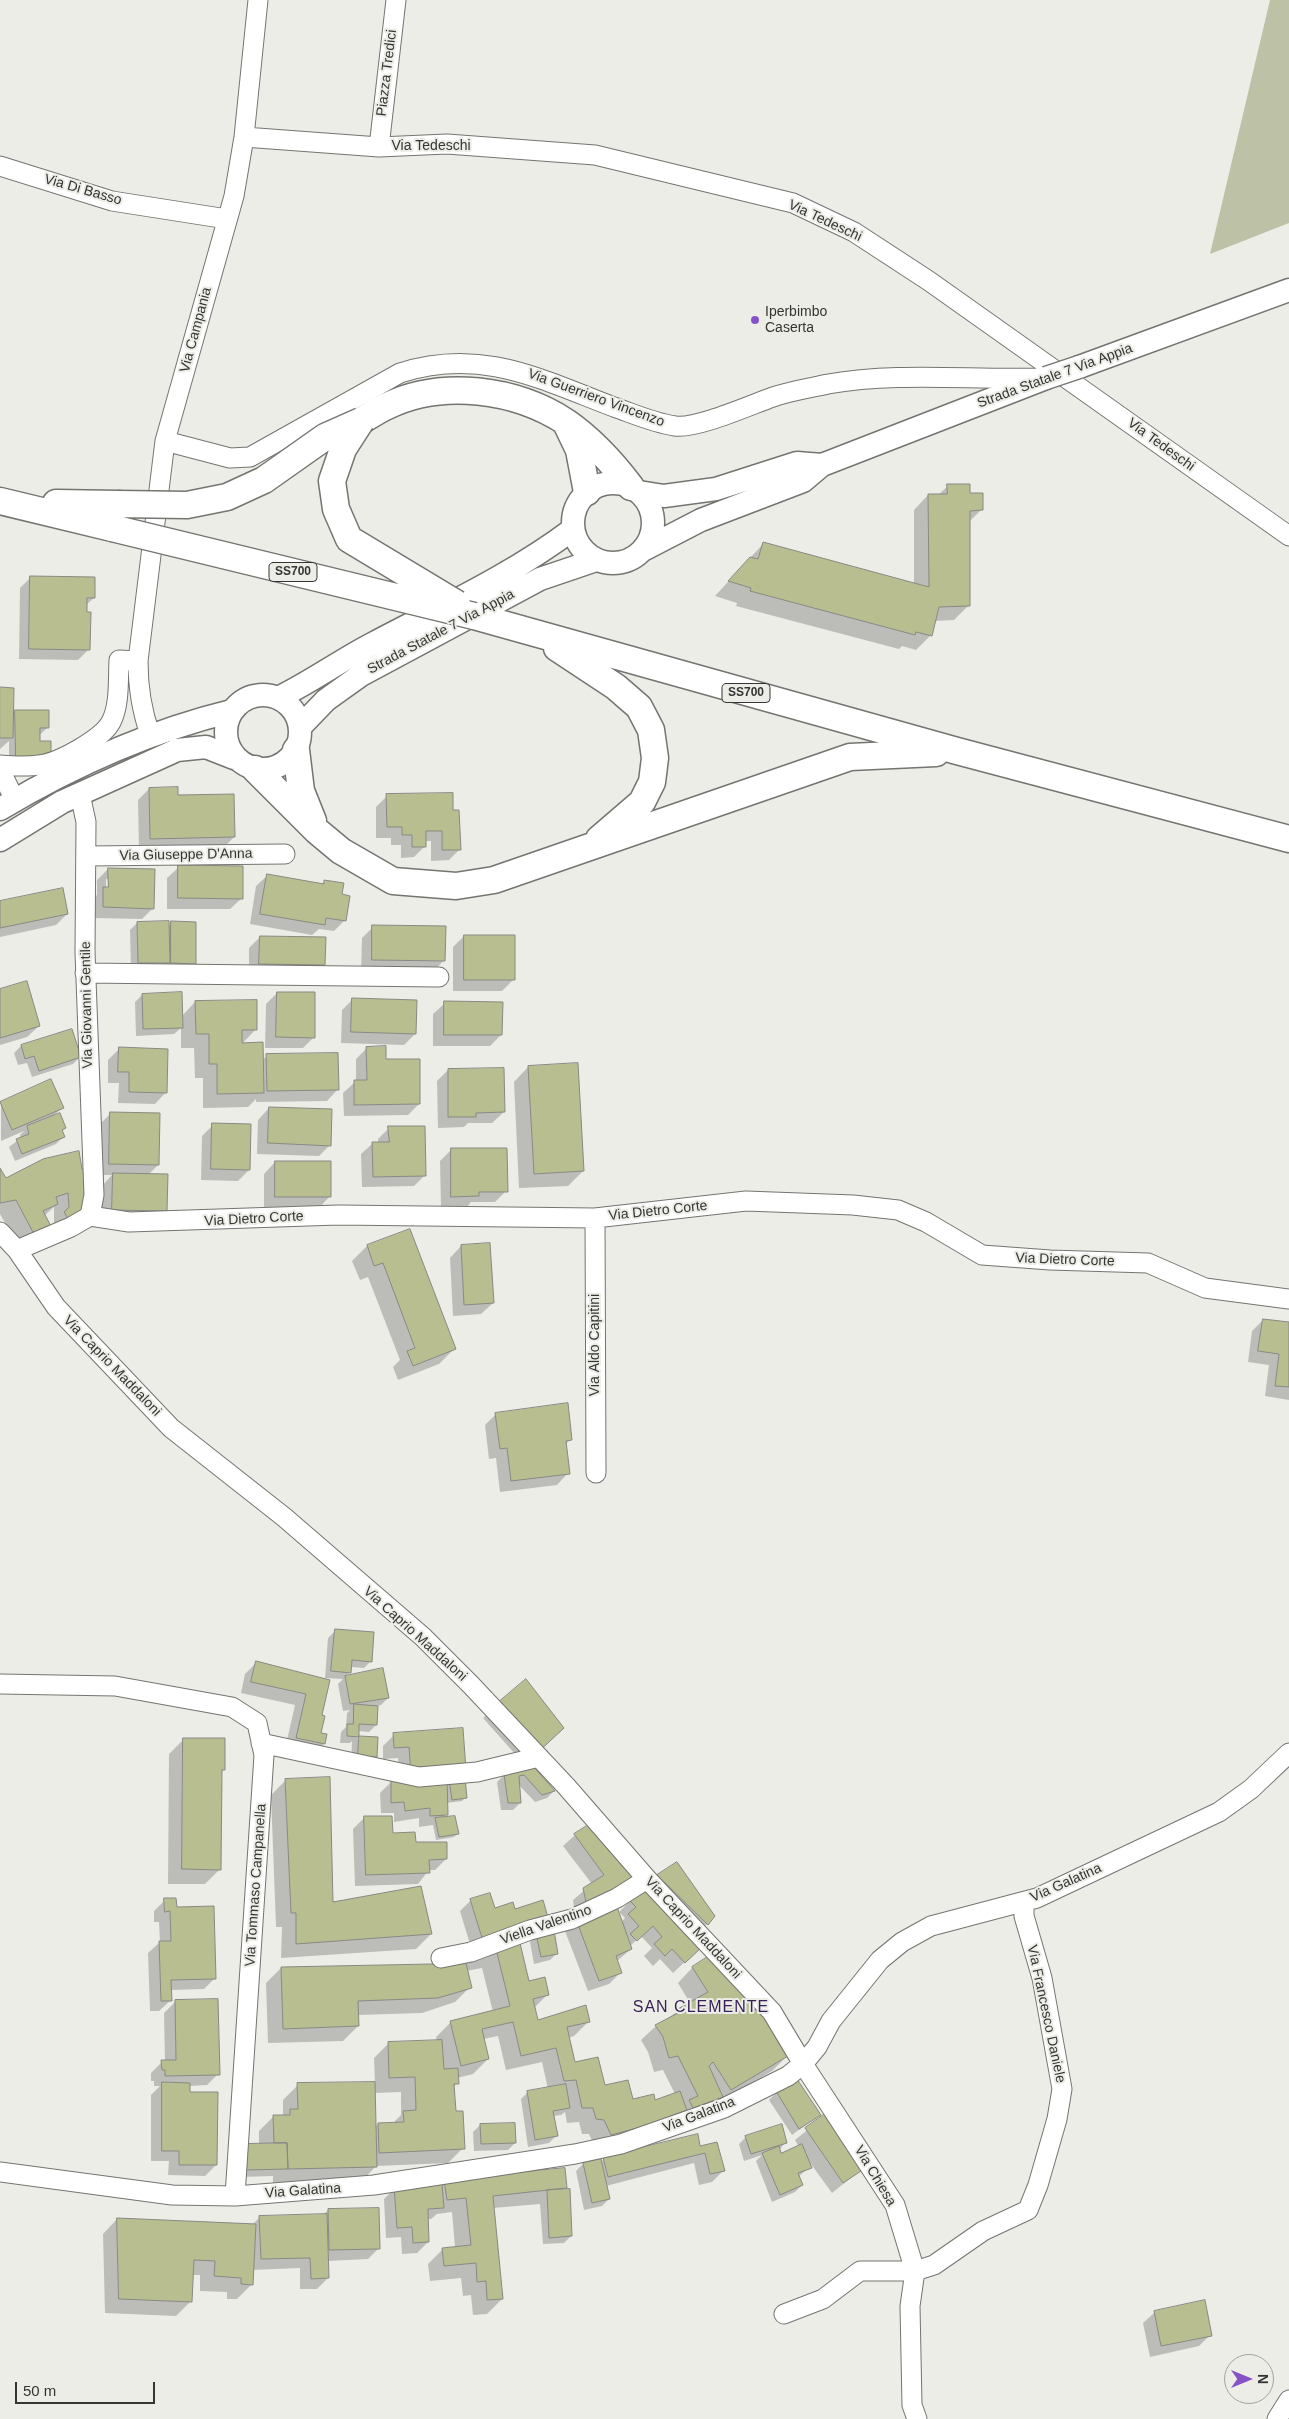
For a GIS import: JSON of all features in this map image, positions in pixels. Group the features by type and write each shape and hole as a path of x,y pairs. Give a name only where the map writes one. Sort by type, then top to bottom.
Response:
{"highway":[{"name":"SS700","path":"115,516 227,497 264,480 325,437 361,421 388,405 415,396 443,391 471,391 504,396 538,407 566,422"},
{"name":"SS700","path":"361,421 343,449 332,481 336,509 349,539 386,563 436,590 474,616"},
{"path":"566,422 611,461 635,489"},
{"path":"566,422 579,450 588,492"},
{"path":"4,502 115,516"},
{"name":"SS700","path":"115,516 957,752 1289,840"},
{"name":"SS700","path":"245,764 316,832 363,866 393,882 456,886 494,880 589,848 642,802 652,782 655,758 651,730 639,707 616,687 536,634"},
{"path":"298,739 301,791 316,832"},
{"path":"589,848 850,757 957,752"}],"main road":[{"name":"Strada Statale 7 Via Appia","path":"245,764 274,768 290,758 298,739 326,700 361,676 540,579 596,560 621,563 701,520 803,481 822,465 1046,378 1289,290"},
{"name":"Strada Statale 7 Via Appia","path":"588,492 597,486 608,483 664,496 716,489 797,463 822,465"},
{"path":"635,489 646,500 653,520 653,531 643,550"},
{"path":"588,492 578,502 573,515 573,529 581,547 596,560"},
{"name":"Strada Statale 7 Via Appia","path":"278,698 306,684 351,655 532,559 573,529"},
{"path":"245,764 228,747 225,735 226,722 232,711 241,702 252,696 265,695 278,698 288,705 296,715 298,739"},
{"path":"8,805 81,765 150,734 194,720 232,711"},
{"path":"0,840 62,802 178,750 206,747 245,764"}],"street":[{"name":"Via Campania","path":"150,734 139,696 138,661 165,441 234,196 244,137 258,0"},
{"name":"Piazza Tredici","path":"378,147 396,0"},
{"name":"Via Tedeschi","path":"244,137 378,147 446,144 595,155 793,203 854,232 929,281 1289,536"},
{"name":"Via Di Basso","path":"0,166 112,201 227,219"},
{"name":"Via Guerriero Vincenzo","path":"165,441 230,458 250,457 400,373 438,364 486,364 521,371 641,417 678,426 731,412 774,396 828,384 872,379 1046,378"},
{"path":"0,765 40,765 55,761 102,734 111,721 115,705 120,660 138,661"},
{"path":"0,770 8,805"},
{"name":"Via Giovanni Gentile","path":"80,794 86,822 87,856 86,973 94,1195 90,1216"},
{"name":"Via Giuseppe D'Anna","path":"87,856 285,854"},
{"path":"86,973 439,977"},
{"name":"Via Dietro Corte","path":"90,1216 129,1222 348,1215 595,1218 746,1201 853,1204 898,1210 926,1222 982,1255 1050,1260 1148,1263 1205,1288 1289,1298"},
{"path":"17,1250 71,1227 90,1216"},
{"name":"Via Aldo Capitini","path":"595,1218 596,1473"},
{"name":"Via Caprio Maddaloni","path":"0,1232 17,1250 56,1307 171,1428 284,1517 422,1637 538,1757 647,1880 772,2012 803,2064"},
{"name":"Via Tommaso Campanella","path":"0,1684 115,1686 232,1707 257,1723 264,1755 235,2196"},
{"path":"261,1743 419,1777 477,1772 538,1757"},
{"name":"Via Galatina","path":"0,2172 172,2194 235,2196 374,2185 575,2154 621,2144 724,2108 788,2076 803,2064 817,2046 831,2021 880,1960 902,1942 931,1926 1037,1898 1218,1812 1251,1789 1289,1753"},
{"name":"Viella Valentino","path":"441,1958 471,1952 530,1930 572,1919 617,1898 647,1880"},
{"name":"Via Francesco Daniele","path":"784,2314 824,2299 860,2271 914,2270 934,2265 983,2231 1028,2210 1038,2185 1057,2119 1062,2088 1042,1978 1024,1916 1024,1902"},
{"name":"Via Chiesa","path":"803,2064 895,2205 914,2270 910,2306 912,2405 917,2419"},
{"path":"1277,2419 1289,2400"}],"green space":[{"path":"1270,0 1289,0 1289,223 1210,254"}],"building":[{"path":"947,484 970,484 970,493 983,493 983,510 970,511 970,606 939,607 932,636 916,632 915,635 750,591 751,588 728,581 750,557 758,559 763,542 929,587 928,494 947,494"},
{"path":"30,576 95,577 95,598 87,598 87,612 91,612 90,650 29,649"},
{"path":"0,687 14,688 13,738 0,738"},
{"path":"15,710 49,710 49,728 40,728 40,741 51,741 51,758 16,758"},
{"path":"178,787 178,795 234,794 235,837 150,839 149,788"},
{"path":"453,793 453,810 459,810 461,850 442,850 442,831 426,831 426,847 412,847 412,835 402,835 402,827 387,827 386,794"},
{"path":"178,865 243,866 243,899 178,898"},
{"path":"108,868 155,869 154,909 103,907 103,887 108,887"},
{"path":"267,874 324,884 324,880 344,883 342,894 350,896 346,921 326,918 325,925 260,914"},
{"path":"63,888 68,914 0,928 0,901"},
{"path":"169,921 170,963 138,963 137,922"},
{"path":"171,921 196,922 196,964 171,963"},
{"path":"372,925 446,926 445,961 372,960"},
{"path":"464,935 515,935 515,980 464,980"},
{"path":"260,936 326,937 325,965 259,964"},
{"path":"27,981 40,1026 0,1038 0,989"},
{"path":"182,992 183,1028 143,1029 142,994"},
{"path":"277,992 315,992 315,1038 276,1037"},
{"path":"352,998 417,1000 416,1034 351,1032"},
{"path":"257,1000 257,1030 242,1030 242,1043 263,1042 264,1093 217,1094 217,1064 209,1064 209,1034 196,1034 195,1001"},
{"path":"444,1001 503,1002 502,1035 444,1035"},
{"path":"72,1029 81,1057 39,1071 34,1056 25,1059 21,1045"},
{"path":"386,1046 386,1059 420,1059 420,1104 354,1105 354,1080 367,1080 366,1047"},
{"path":"119,1047 168,1049 167,1093 129,1092 129,1072 118,1072"},
{"path":"338,1053 339,1090 267,1091 266,1054"},
{"path":"578,1063 584,1171 534,1174 528,1066"},
{"path":"504,1068 505,1112 476,1113 476,1117 448,1117 448,1069"},
{"path":"51,1079 64,1108 12,1130 0,1102"},
{"path":"269,1107 332,1109 331,1146 268,1143"},
{"path":"110,1112 160,1113 159,1165 109,1164"},
{"path":"60,1113 66,1128 62,1130 65,1137 22,1154 16,1139 29,1134 27,1126"},
{"path":"212,1123 251,1124 250,1170 211,1169"},
{"path":"388,1126 425,1126 426,1176 373,1177 372,1142 389,1142"},
{"path":"451,1148 507,1148 508,1192 479,1192 479,1196 451,1197"},
{"path":"79,1151 82,1169 86,1169 87,1206 70,1222 64,1212 69,1207 68,1193 56,1197 58,1204 43,1211 54,1232 35,1236 16,1200 0,1203 0,1168 6,1178 43,1159"},
{"path":"275,1161 331,1161 331,1197 275,1197"},
{"path":"113,1173 168,1174 167,1211 112,1210"},
{"path":"410,1229 456,1349 413,1366 407,1351 415,1348 383,1263 374,1266 367,1245"},
{"path":"490,1243 494,1303 464,1305 461,1245"},
{"path":"1263,1319 1289,1322 1289,1387 1275,1386 1279,1354 1258,1351"},
{"path":"568,1403 572,1440 566,1441 570,1474 511,1481 507,1448 500,1449 495,1413"},
{"path":"335,1629 374,1632 372,1662 352,1660 351,1673 331,1671"},
{"path":"256,1661 330,1680 322,1715 325,1716 321,1733 327,1734 325,1744 296,1738 306,1694 251,1682"},
{"path":"383,1668 389,1698 350,1704 345,1676"},
{"path":"526,1679 564,1728 536,1754 493,1707"},
{"path":"354,1704 378,1706 377,1725 359,1724 359,1737 347,1736 347,1724 353,1724"},
{"path":"463,1728 466,1770 411,1774 409,1747 394,1748 393,1733"},
{"path":"359,1736 378,1737 377,1757 358,1757"},
{"path":"183,1738 225,1738 225,1770 222,1770 221,1870 182,1869"},
{"path":"532,1765 555,1791 542,1795 524,1775 519,1776 521,1803 508,1803 504,1774"},
{"path":"330,1777 333,1902 421,1886 432,1934 296,1944 296,1913 291,1913 285,1779"},
{"path":"465,1778 467,1798 452,1800 449,1780"},
{"path":"447,1779 448,1815 430,1816 430,1808 405,1811 404,1802 391,1803 391,1780"},
{"path":"364,1816 392,1816 393,1833 415,1832 416,1842 447,1842 447,1859 429,1860 430,1873 366,1875"},
{"path":"455,1816 459,1834 439,1837 435,1818"},
{"path":"590,1824 641,1879 556,1921 553,1917 586,1902 583,1888 604,1875 574,1834"},
{"path":"677,1862 715,1916 708,1925 657,1875"},
{"path":"645,1885 702,1947 685,1963 672,1949 665,1956 654,1944 662,1937 653,1926 637,1941 630,1934 639,1926 628,1914 636,1907 629,1900"},
{"path":"490,1893 495,1908 513,1902 515,1909 543,1900 549,1921 483,1941 470,1899"},
{"path":"164,1898 176,1898 177,1907 214,1906 216,1979 171,1980 172,2001 161,2001 159,1941 171,1941 170,1911 165,1912"},
{"path":"616,1904 632,1949 616,1956 622,1973 599,1981 576,1919"},
{"path":"554,1930 558,1954 541,1957 536,1934"},
{"path":"519,1939 529,1981 545,1977 549,1995 533,1999 538,2020 586,2005 590,2022 567,2027 575,2062 598,2057 605,2085 628,2080 633,2099 654,2094 655,2100 680,2091 687,2110 645,2126 611,2135 604,2120 596,2119 593,2108 582,2108 576,2080 564,2081 556,2048 521,2056 513,2022 482,2029 489,2059 461,2066 450,2021 510,2006 497,1953 476,1959"},
{"path":"712,1954 754,2010 759,2009 788,2056 731,2090 713,2062 709,2066 723,2097 693,2108 689,2100 698,2096 678,2056 669,2058 663,2037 655,2025 678,2013 676,2010 708,1992 692,1967"},
{"path":"465,1959 472,1988 438,1998 358,2001 359,2026 283,2029 281,1967 432,1964"},
{"path":"218,1999 220,2075 165,2076 161,2060 176,2060 175,2000"},
{"path":"442,2040 444,2069 458,2068 459,2084 454,2084 456,2111 463,2111 465,2149 379,2153 378,2123 404,2122 403,2111 416,2110 415,2077 389,2078 388,2042"},
{"path":"797,2079 821,2115 799,2129 776,2091"},
{"path":"162,2082 190,2083 190,2092 218,2092 217,2165 179,2165 179,2151 162,2151"},
{"path":"375,2082 377,2167 288,2169 287,2143 274,2143 273,2115 290,2115 290,2109 298,2109 297,2083"},
{"path":"566,2084 570,2108 553,2111 558,2136 535,2140 527,2091"},
{"path":"825,2114 864,2169 843,2183 805,2128"},
{"path":"515,2123 516,2143 481,2144 480,2124"},
{"path":"782,2124 787,2143 751,2154 745,2136"},
{"path":"698,2134 700,2146 717,2142 725,2171 710,2174 705,2153 608,2177 603,2157"},
{"path":"287,2143 288,2169 246,2170 246,2144"},
{"path":"802,2144 812,2168 798,2173 803,2185 780,2195 762,2153 779,2146 781,2153"},
{"path":"601,2159 610,2199 592,2203 583,2163"},
{"path":"565,2168 567,2188 493,2196 503,2299 487,2300 486,2281 477,2282 476,2263 444,2266 442,2248 471,2245 466,2198 447,2200 444,2180"},
{"path":"442,2184 444,2208 428,2209 429,2242 413,2243 412,2227 397,2228 394,2186"},
{"path":"570,2189 572,2236 549,2238 547,2190"},
{"path":"379,2208 380,2249 329,2250 328,2209"},
{"path":"327,2214 329,2278 311,2279 310,2258 261,2259 259,2216"},
{"path":"117,2218 256,2224 253,2285 241,2284 241,2278 214,2276 215,2261 194,2260 192,2302 119,2299"},
{"path":"1205,2300 1212,2336 1161,2346 1154,2311"}],"place":[{"name":"Iperbimbo Caserta","path":"755,320"}],"district":[{"name":"SAN CLEMENTE","path":"701,2008"}]}
